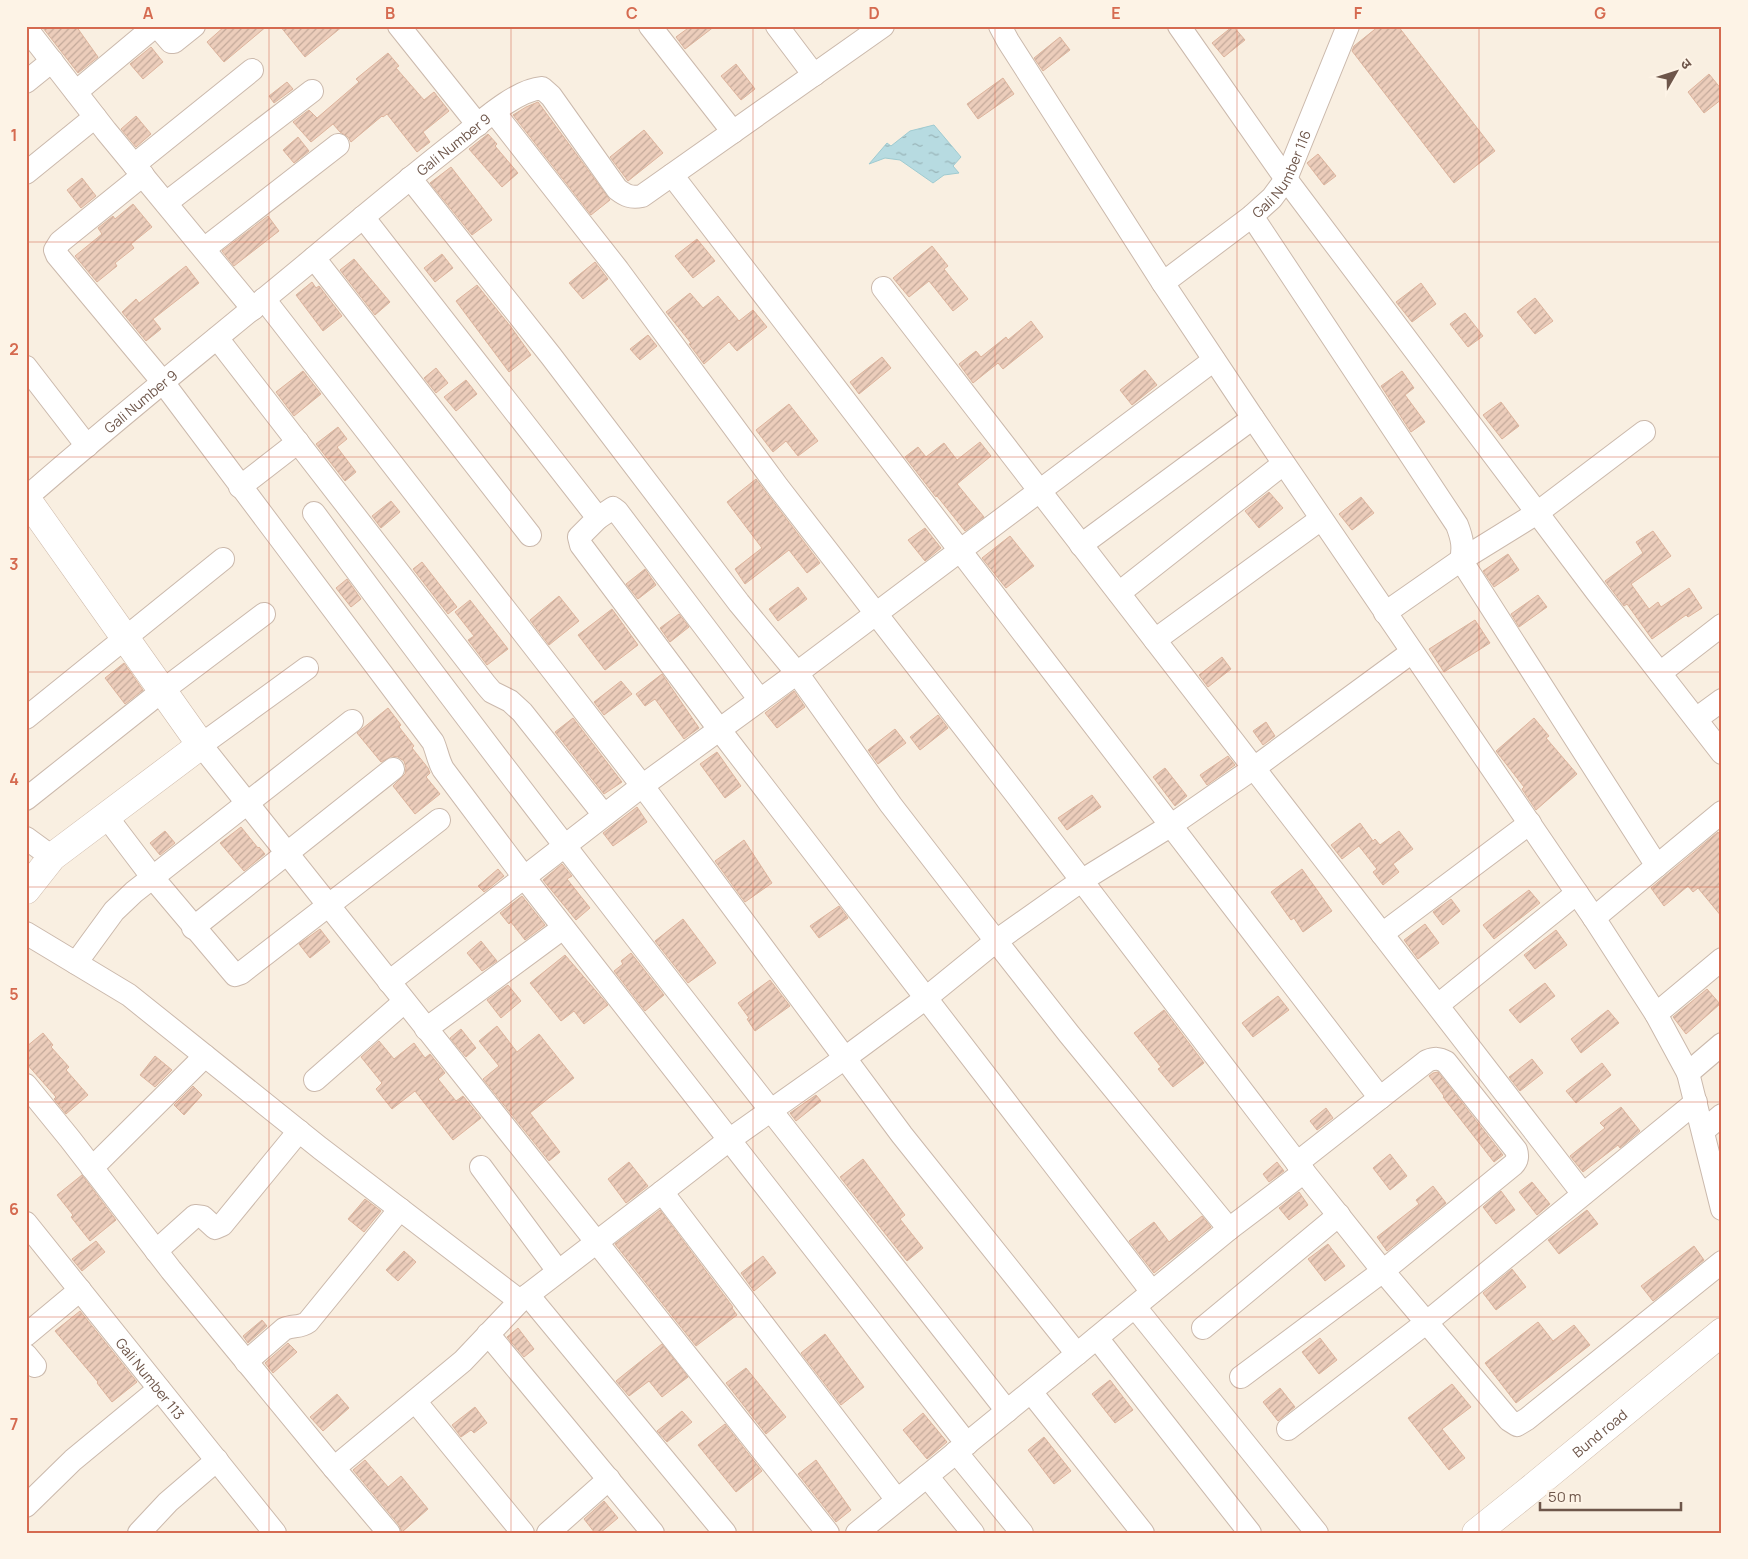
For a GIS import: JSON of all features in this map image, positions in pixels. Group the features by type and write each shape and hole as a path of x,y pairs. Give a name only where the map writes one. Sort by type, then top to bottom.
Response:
{"street":[{"path":"76,92 156,26 171,42 174,42 194,26"},
{"path":"399,26 486,119 618,270 778,487 1082,881 1300,1168 1383,1271 1509,1420 1517,1425 1527,1419 1722,1262"},
{"path":"650,26 733,132"},
{"path":"777,26 814,75"},
{"name":"Gali Number 9","path":"29,491 87,446 410,178 486,119 522,94 532,89 542,88 551,96 617,189 632,198 642,196 883,26"},
{"path":"1000,26 1163,283 1283,464 1577,892 1656,1014 1688,1073 1703,1131 1719,1178 1722,1208"},
{"path":"1179,26 1286,179 1537,513 1722,753"},
{"name":"Gali Number 116","path":"1163,283 1252,216 1272,198 1286,179 1348,26"},
{"path":"26,28 95,117 204,250 259,304 642,786 902,1135 1077,1354"},
{"path":"26,82 52,61"},
{"path":"252,70 138,170 60,242 55,250 57,254 162,382 433,742 438,762 443,769 563,928 729,1140 961,1448 1022,1533"},
{"path":"166,203 312,91"},
{"path":"26,173 95,117"},
{"path":"204,250 338,145"},
{"path":"672,175 1380,1098"},
{"path":"410,178 551,356 739,603 798,673 891,805 996,941 1069,1034 1229,1229"},
{"path":"1252,216 1457,525 1464,549 1461,560 1657,866"},
{"path":"363,217 598,518"},
{"path":"314,258 530,534"},
{"path":"883,288 1583,1194"},
{"path":"217,338 486,686 492,692 510,701 522,712 604,815"},
{"path":"388,982 642,786 798,673 1214,360"},
{"path":"26,367 87,446"},
{"path":"1081,545 1253,418"},
{"path":"1385,613 1461,560 1537,513 1644,432"},
{"path":"240,486 298,442"},
{"path":"1119,593 1283,464"},
{"path":"29,491 125,638 201,745 828,1533"},
{"path":"760,700 617,511 612,508 609,509 598,518 579,537 581,545 719,730 1152,1292"},
{"path":"314,514 421,659 564,845 1007,1412"},
{"path":"1155,640 1321,519"},
{"path":"26,718 223,560"},
{"path":"26,799 162,691 264,614"},
{"path":"1660,673 1722,624"},
{"path":"334,1468 463,1361 524,1298 729,1140 926,998 996,941 1082,881 1170,826 1254,768 1412,652"},
{"path":"26,890 52,856 307,668"},
{"path":"1696,719 1722,700"},
{"path":"76,963 114,911 134,892 352,721"},
{"path":"193,928 393,769"},
{"path":"1594,918 1722,812"},
{"path":"106,816 152,878 193,928 231,973 238,975 439,820"},
{"path":"1382,934 1530,823"},
{"path":"26,838 52,856"},
{"path":"1438,1005 1577,892"},
{"path":"426,1029 563,928"},
{"path":"26,933 129,995 400,1209 524,1298 725,1533"},
{"path":"1656,1014 1722,959"},
{"path":"315,1080 404,1002"},
{"path":"1688,1073 1722,1044"},
{"path":"92,1168 205,1056"},
{"path":"861,1532 897,1500 1229,1229 1380,1098 1427,1061 1434,1058 1446,1062 1516,1150 1518,1155 1517,1161 1383,1271 1241,1377"},
{"path":"26,1085 156,1251 389,1533"},
{"path":"1288,1429 1427,1322 1696,1102"},
{"path":"1703,1131 1722,1115"},
{"path":"156,1251 195,1216 203,1217 215,1228 222,1225 299,1131"},
{"path":"481,1167 558,1272"},
{"path":"662,1192 897,1500"},
{"path":"246,1362 284,1329 304,1325 308,1322 400,1209"},
{"path":"1203,1328 1338,1216"},
{"name":"Gali Number 113","path":"28,1228 275,1533"},
{"path":"26,1335 80,1290"},
{"path":"1135,1307 1317,1533"},
{"name":"Bund road","path":"1476,1533 1722,1332"},
{"path":"488,1334 653,1533"},
{"path":"1096,1338 1250,1533"},
{"path":"26,1506 73,1460 159,1389"},
{"path":"1031,1392 1143,1533"},
{"path":"415,1402 523,1533"},
{"path":"139,1533 168,1502 216,1460"},
{"path":"927,1476 973,1533"},
{"path":"548,1533 609,1480"}],"water":[{"path":"934,125 961,157 953,166 959,173 944,175 933,183 900,160 885,158 869,164 887,143 891,146 910,131"}],"building":[{"path":"45,26 76,26 98,57 78,73 43,28"},
{"path":"225,26 267,26 224,62 207,42"},
{"path":"280,26 343,26 305,57"},
{"path":"691,26 715,26 685,49 676,37"},
{"path":"1233,26 1245,40 1224,57 1212,43"},
{"path":"1379,26 1398,26 1495,151 1454,183 1352,51 1354,46"},
{"path":"1060,37 1070,50 1043,71 1034,58"},
{"path":"151,47 163,62 143,79 130,64"},
{"path":"388,53 399,66 396,68 424,100 434,92 449,111 423,132 430,142 417,152 387,114 351,142 333,124 311,142 293,122 309,110 317,118 359,82 356,79"},
{"path":"736,64 755,89 741,100 721,76"},
{"path":"1709,74 1722,90 1722,99 1704,113 1688,92"},
{"path":"1003,78 1014,94 978,119 967,104"},
{"path":"287,82 293,89 274,103 269,96"},
{"path":"538,102 610,200 591,215 513,115"},
{"path":"136,116 151,134 136,147 121,129"},
{"path":"644,130 663,153 628,181 610,157"},
{"path":"488,134 497,144 495,146 518,173 502,187 469,149"},
{"path":"298,137 309,151 294,163 283,150"},
{"path":"1318,154 1336,176 1324,185 1307,163"},
{"path":"451,167 492,220 472,235 430,183"},
{"path":"82,178 96,196 81,208 67,190"},
{"path":"133,204 152,227 131,244 134,248 115,263 117,266 97,282 75,256 102,234 98,228 113,216 115,219"},
{"path":"268,216 279,231 234,266 222,251"},
{"path":"697,239 715,261 693,278 675,256"},
{"path":"932,246 948,266 944,269 968,299 953,311 929,281 909,297 893,278"},
{"path":"442,254 453,268 435,282 424,268"},
{"path":"354,259 390,302 375,315 340,270"},
{"path":"595,262 608,279 583,299 569,283"},
{"path":"186,266 199,283 153,319 161,329 146,341 122,312 136,299 139,303"},
{"path":"312,282 316,288 319,286 342,316 323,331 296,295"},
{"path":"1421,283 1436,304 1412,322 1396,302"},
{"path":"477,285 531,355 509,372 456,301"},
{"path":"690,293 703,308 718,296 739,321 753,310 767,327 737,351 729,342 704,364 689,344 691,343 666,312"},
{"path":"1535,298 1553,321 1535,334 1517,312"},
{"path":"1465,313 1483,336 1468,347 1450,324"},
{"path":"1031,321 1043,337 1003,369 998,363 973,383 959,364 976,351 981,357 1006,337 1008,340"},
{"path":"648,335 657,346 640,360 630,349"},
{"path":"882,357 891,368 859,394 850,382"},
{"path":"436,368 448,383 436,393 424,378"},
{"path":"1145,370 1157,385 1132,405 1120,390"},
{"path":"303,371 321,394 294,416 276,392"},
{"path":"1402,371 1414,388 1405,395 1425,422 1411,432 1381,386"},
{"path":"466,380 477,394 456,411 444,397"},
{"path":"1501,402 1519,426 1502,439 1483,415"},
{"path":"789,404 818,441 798,456 786,441 773,452 756,430"},
{"path":"338,427 347,439 337,447 356,472 345,481 316,444"},
{"path":"980,442 991,456 957,484 984,517 965,531 905,457 918,447 926,457 944,443 957,460"},
{"path":"756,479 820,563 807,573 789,550 745,584 735,569 762,548 727,502"},
{"path":"1269,492 1283,508 1259,528 1245,511"},
{"path":"1361,497 1374,513 1352,530 1339,514"},
{"path":"391,501 400,512 381,528 372,516"},
{"path":"925,528 941,548 925,561 908,540"},
{"path":"1653,531 1671,556 1631,584 1649,609 1658,602 1661,607 1689,588 1702,608 1688,617 1686,615 1652,639 1627,604 1624,606 1605,581 1643,553 1636,542"},
{"path":"1010,536 1034,566 1006,588 982,558"},
{"path":"1508,554 1519,570 1494,587 1483,571"},
{"path":"422,562 457,607 448,614 413,569"},
{"path":"645,569 656,585 638,599 626,584"},
{"path":"347,579 361,599 351,607 336,588"},
{"path":"798,587 807,599 778,621 769,609"},
{"path":"1538,595 1547,607 1519,627 1511,614"},
{"path":"559,596 579,621 549,645 530,620"},
{"path":"470,600 508,649 487,665 468,640 474,636 455,612"},
{"path":"612,609 638,645 605,670 578,635"},
{"path":"679,614 689,627 670,642 660,628"},
{"path":"1475,620 1490,643 1444,672 1429,649"},
{"path":"1222,657 1231,669 1208,687 1199,675"},
{"path":"124,663 143,690 125,704 105,678"},
{"path":"662,674 699,728 684,739 655,699 645,706 636,694"},
{"path":"621,681 632,694 604,715 594,702"},
{"path":"794,691 805,707 777,728 765,713"},
{"path":"388,708 401,725 399,727 414,746 412,748 428,768 430,773 426,777 440,794 415,814 393,786 405,774 404,761 392,756 381,762 357,733"},
{"path":"938,715 948,728 920,750 910,737"},
{"path":"573,718 622,782 604,794 555,732"},
{"path":"1534,718 1549,736 1546,738 1577,774 1536,810 1522,789 1524,787 1496,751"},
{"path":"1266,722 1275,736 1263,745 1253,731"},
{"path":"895,729 906,743 878,764 868,750"},
{"path":"717,752 741,786 725,798 700,764"},
{"path":"1228,756 1235,765 1207,785 1200,775"},
{"path":"1165,768 1187,796 1175,806 1153,777"},
{"path":"1092,795 1101,807 1067,830 1058,818"},
{"path":"637,807 647,822 613,846 603,833"},
{"path":"1360,823 1373,841 1375,839 1380,845 1399,831 1413,849 1393,864 1399,872 1383,885 1373,872 1377,869 1359,846 1342,859 1331,845"},
{"path":"241,827 265,854 244,871 220,843"},
{"path":"165,831 175,843 160,855 150,843"},
{"path":"1718,832 1722,837 1722,917 1698,888 1693,892 1688,886 1664,906 1651,888"},
{"path":"744,840 772,883 745,902 715,861"},
{"path":"562,864 572,876 567,879 590,908 576,920 543,880"},
{"path":"498,869 504,876 484,892 478,886"},
{"path":"1302,869 1332,911 1303,932 1294,918 1291,920 1271,892"},
{"path":"1529,890 1540,903 1494,939 1483,925"},
{"path":"522,896 545,925 525,940 511,922 509,924 500,913"},
{"path":"1451,899 1460,911 1443,925 1433,912"},
{"path":"839,906 848,918 819,938 810,926"},
{"path":"683,919 716,963 688,983 655,941"},
{"path":"1425,924 1439,943 1418,959 1404,940"},
{"path":"320,929 330,942 310,958 299,944"},
{"path":"1556,930 1567,945 1535,969 1524,955"},
{"path":"481,941 497,961 482,971 467,953"},
{"path":"631,953 664,995 645,1011 614,971 623,964 621,961"},
{"path":"565,955 608,1005 584,1024 574,1011 561,1021 530,983"},
{"path":"770,980 790,1006 755,1031 747,1019 749,1018 738,1003"},
{"path":"1545,983 1555,996 1520,1023 1509,1010"},
{"path":"508,985 521,1001 501,1018 487,1000"},
{"path":"1707,989 1720,1004 1686,1034 1673,1017"},
{"path":"1278,996 1289,1010 1253,1037 1242,1023"},
{"path":"1164,1010 1204,1063 1173,1087 1158,1069 1161,1067 1134,1033"},
{"path":"1608,1010 1619,1023 1581,1053 1571,1039"},
{"path":"497,1026 517,1052 539,1034 574,1078 530,1113 560,1152 549,1161 483,1079 499,1066 479,1041"},
{"path":"461,1029 476,1048 466,1057 450,1038"},
{"path":"43,1033 53,1045 51,1047 69,1067 66,1070 88,1095 66,1114 54,1099 56,1097 26,1063 26,1047"},
{"path":"379,1041 394,1059 414,1043 425,1058 430,1054 445,1073 438,1079 456,1101 463,1096 481,1118 453,1140 415,1091 392,1109 376,1089 382,1083 361,1057"},
{"path":"155,1056 172,1070 155,1087 140,1075"},
{"path":"1532,1059 1543,1073 1520,1091 1509,1077"},
{"path":"1602,1063 1611,1075 1576,1103 1566,1091"},
{"path":"1438,1072 1503,1155 1494,1162 1429,1076"},
{"path":"193,1086 202,1095 184,1115 174,1105"},
{"path":"816,1095 821,1101 796,1121 790,1113"},
{"path":"1621,1107 1640,1131 1620,1148 1618,1145 1583,1172 1570,1156 1605,1128 1600,1123"},
{"path":"1326,1108 1333,1118 1317,1130 1310,1121"},
{"path":"1390,1154 1407,1176 1390,1190 1373,1168"},
{"path":"863,1159 905,1215 900,1219 923,1248 907,1261 840,1177"},
{"path":"629,1162 648,1186 626,1203 608,1179"},
{"path":"1277,1162 1284,1171 1269,1182 1263,1174"},
{"path":"82,1175 116,1220 90,1241 57,1195"},
{"path":"1532,1182 1550,1204 1537,1215 1519,1192"},
{"path":"1433,1186 1446,1203 1387,1251 1377,1237 1419,1204 1416,1200"},
{"path":"1501,1191 1515,1210 1496,1224 1483,1207"},
{"path":"1299,1192 1308,1205 1289,1220 1279,1208"},
{"path":"365,1199 381,1211 364,1232 348,1219"},
{"path":"660,1210 733,1307 737,1315 696,1346 615,1244"},
{"path":"1587,1210 1598,1224 1559,1254 1548,1240"},
{"path":"1202,1216 1211,1227 1154,1273 1129,1241 1154,1222 1169,1242"},
{"path":"96,1241 105,1252 82,1271 72,1259"},
{"path":"1328,1244 1345,1266 1325,1281 1308,1259"},
{"path":"1694,1246 1704,1260 1653,1301 1641,1286"},
{"path":"404,1251 416,1262 398,1281 386,1270"},
{"path":"763,1256 776,1273 754,1291 741,1273"},
{"path":"1512,1269 1526,1287 1496,1310 1483,1293"},
{"path":"80,1311 137,1382 112,1402 98,1382 55,1331"},
{"path":"262,1320 267,1326 248,1343 243,1336"},
{"path":"1538,1322 1553,1341 1574,1325 1590,1345 1516,1403 1485,1363"},
{"path":"518,1328 534,1349 524,1357 507,1337"},
{"path":"825,1334 864,1387 841,1405 801,1353"},
{"path":"1320,1338 1337,1360 1319,1374 1302,1352"},
{"path":"288,1343 297,1352 273,1373 265,1363"},
{"path":"662,1344 688,1377 662,1397 649,1381 629,1396 616,1381"},
{"path":"746,1368 786,1417 766,1434 726,1383"},
{"path":"1110,1380 1133,1410 1115,1423 1092,1394"},
{"path":"1452,1384 1471,1407 1442,1429 1465,1458 1449,1470 1408,1418"},
{"path":"1280,1388 1295,1407 1278,1421 1263,1402"},
{"path":"337,1394 349,1408 323,1431 310,1417"},
{"path":"475,1407 487,1423 474,1433 471,1430 461,1437 452,1425"},
{"path":"682,1411 692,1422 667,1442 657,1431"},
{"path":"923,1413 947,1442 927,1459 903,1430"},
{"path":"725,1424 762,1471 736,1492 698,1445"},
{"path":"1044,1437 1071,1471 1054,1484 1028,1450"},
{"path":"365,1460 388,1487 401,1476 428,1509 402,1532 399,1525 353,1470"},
{"path":"816,1460 851,1510 836,1522 798,1474"},
{"path":"604,1501 618,1518 600,1533 595,1533 584,1519"}]}
